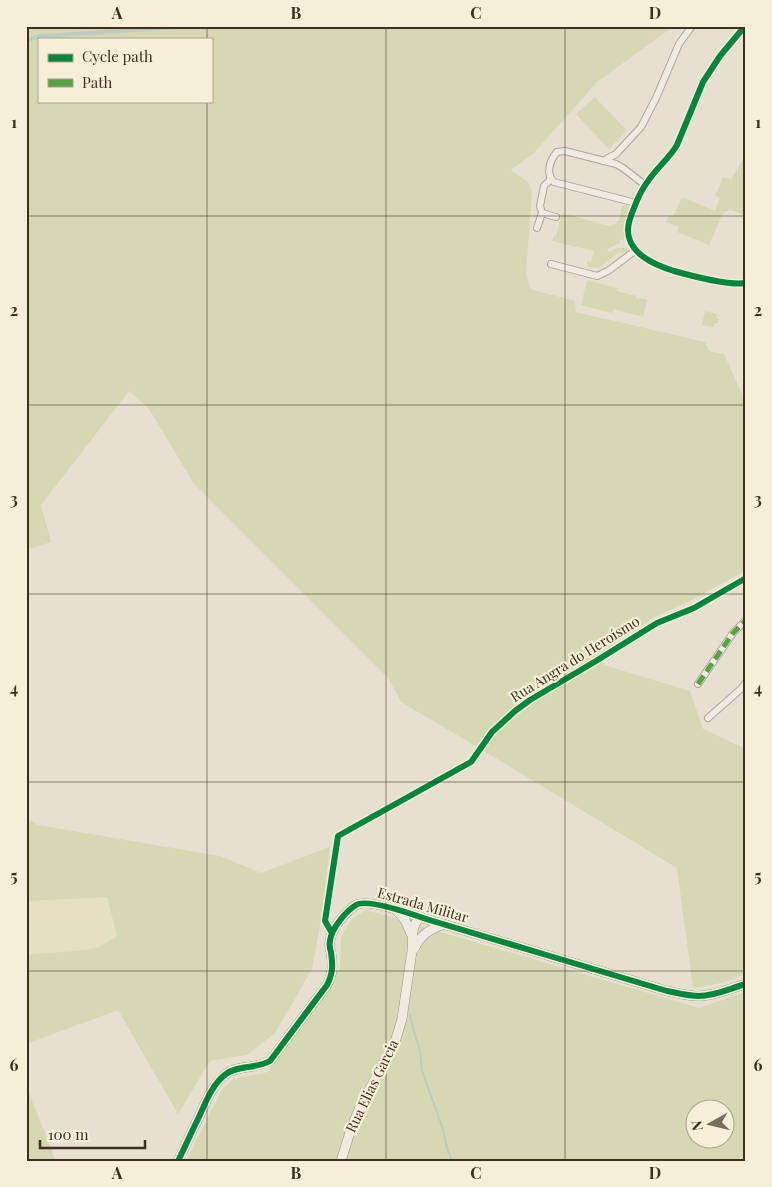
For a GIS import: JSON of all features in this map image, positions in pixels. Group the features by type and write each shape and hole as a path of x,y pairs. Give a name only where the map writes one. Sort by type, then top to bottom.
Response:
{"street":[{"path":"602,161 616,154 641,127 656,98 679,44 692,26"},
{"path":"745,26 720,56 703,82 672,154 645,185 630,217 628,229 630,240 636,250 647,260 692,276 736,284 746,283"},
{"path":"636,204 554,182 550,179 549,173 553,158 557,152 565,151 616,164 645,185"},
{"path":"537,228 542,213 540,206 544,186 550,179"},
{"path":"542,213 556,217"},
{"path":"551,264 588,274 600,275 636,250"},
{"name":"Rua Angra do Heroísmo","path":"332,933 325,921 338,836 471,762 492,732 530,700 657,623 694,608 746,578"},
{"path":"698,684 733,633 746,620"},
{"path":"708,718 745,687"},
{"name":"Estrada Militar","path":"332,933 342,918 355,906 361,902 370,903 688,996 716,993 746,984"},
{"path":"395,910 405,920 414,939 445,924"},
{"name":"Rua Elias Garcia","path":"340,1161 360,1107 395,1042 402,1019 415,924 420,917"},
{"path":"178,1161 210,1094 218,1082 227,1073 264,1064 270,1060 327,986 333,966 330,942 332,933"}],"shaded area":[{"path":"200,26 38,38 26,42 26,38 40,34"},
{"path":"107,897 117,937 110,939 99,947 86,950 26,955 26,901"}],"green space":[{"path":"26,26 674,26 597,82 534,153 511,170 529,183 532,193 526,273 530,289 575,301 576,312 705,342 709,351 724,354 746,403 746,570 692,600 654,617 601,653 604,665 690,691 703,729 746,749 746,974 721,983 693,988 677,868 401,702 389,679 194,484 149,409 129,391 41,505 51,542 26,550"},
{"path":"595,97 627,131 609,149 576,114"},
{"path":"746,154 746,216 730,209 722,215 709,245 677,232 679,227 666,222 669,215 673,217 682,197 715,211 720,198 715,196 723,177 731,180"},
{"path":"622,206 629,207 624,228 624,240 620,240 620,243 607,249 609,252 618,248 628,248 628,251 626,253 619,252 599,268 589,267 587,263 587,261 591,262 594,251 552,241 554,236 556,236 562,213 609,226 618,222"},
{"path":"587,280 617,288 616,291 647,300 643,317 614,309 612,313 581,305"},
{"path":"705,311 717,314 716,318 719,319 714,327 702,325"},
{"path":"26,818 38,825 220,856 261,873 330,847 321,920 312,969 275,1033 247,1055 210,1061 178,1114 118,1010 26,1044 26,955 86,950 99,947 117,936 107,897 26,901"},
{"path":"366,910 699,1008 746,992 746,1161 186,1161 221,1091 233,1079 268,1072 340,968 341,936 352,919"},
{"path":"26,1085 56,1161 26,1161"}],"waterway":[{"path":"410,1014 420,1051 422,1071 443,1129 452,1161"}],"marked path":[{"path":"698,684 733,633 746,620"}],"cycle path":[{"path":"745,26 720,56 703,82 677,145 650,179 636,202 628,230 633,246 651,262 674,271 710,280 738,284 746,283"},
{"path":"332,933 325,921 338,836 471,762 492,732 530,700 657,623 694,608 746,578"},
{"path":"178,1161 206,1101 221,1078 230,1071 270,1061 327,985 332,969 330,945 333,931 348,911 362,903 379,905 411,914 667,991 705,996 746,984"}]}
